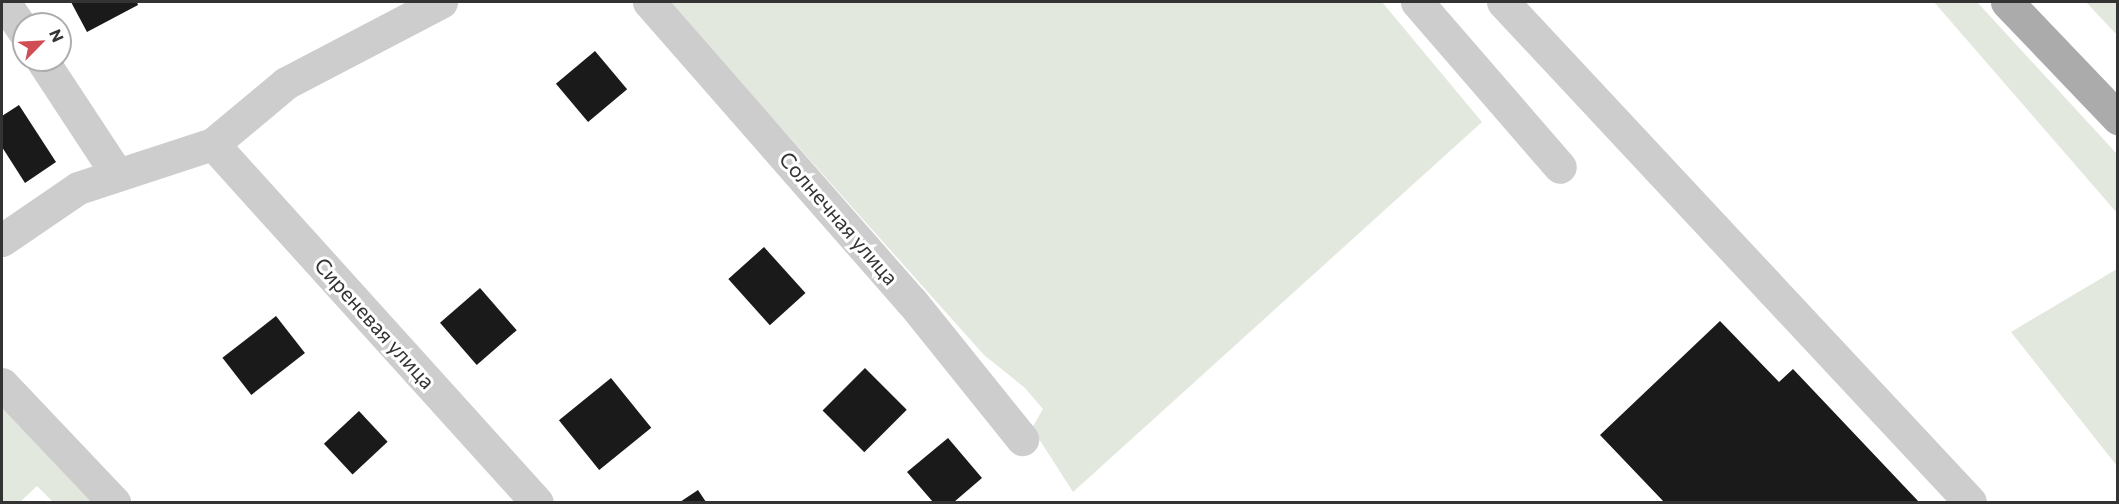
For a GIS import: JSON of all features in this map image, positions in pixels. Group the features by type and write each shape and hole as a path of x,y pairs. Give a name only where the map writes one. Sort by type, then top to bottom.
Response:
{"main road":[{"path":"2007,2 2118,118"}],"street":[{"path":"2,240 78,188 213,144 286,83 441,2"},
{"name":"Солнечная улица","path":"649,2 912,302 1022,439"},
{"path":"1417,2 1560,167"},
{"path":"1503,2 1970,502"},
{"path":"50,72 117,174"},
{"name":"Сиреневая улица","path":"213,144 537,502"},
{"path":"2,384 114,502"}],"shaded area":[{"path":"669,2 1382,2 1482,122 1073,492 1032,428 1043,409 1025,388 984,355"},
{"path":"1934,2 1977,2 2117,154 2117,213"},
{"path":"2086,2 2117,2 2117,35"},
{"path":"2117,269 2117,466 2011,332"},
{"path":"2,403 96,502 53,502 37,486 20,502 2,502"}],"building":[{"path":"71,2 137,2 138,5 87,32"},
{"path":"595,51 627,89 588,122 556,84"},
{"path":"19,105 56,162 25,183 2,147 2,116"},
{"path":"764,247 805,293 770,325 728,279"},
{"path":"480,288 517,330 477,365 440,323"},
{"path":"276,316 305,353 251,395 222,358"},
{"path":"1720,321 1779,382 1793,369 1919,502 1664,502 1600,435"},
{"path":"865,368 907,410 864,452 823,410"},
{"path":"611,378 651,428 599,470 559,420"},
{"path":"359,411 388,442 353,474 324,444"},
{"path":"948,438 982,478 954,502 933,502 907,472"},
{"path":"698,490 706,502 680,502"}]}
